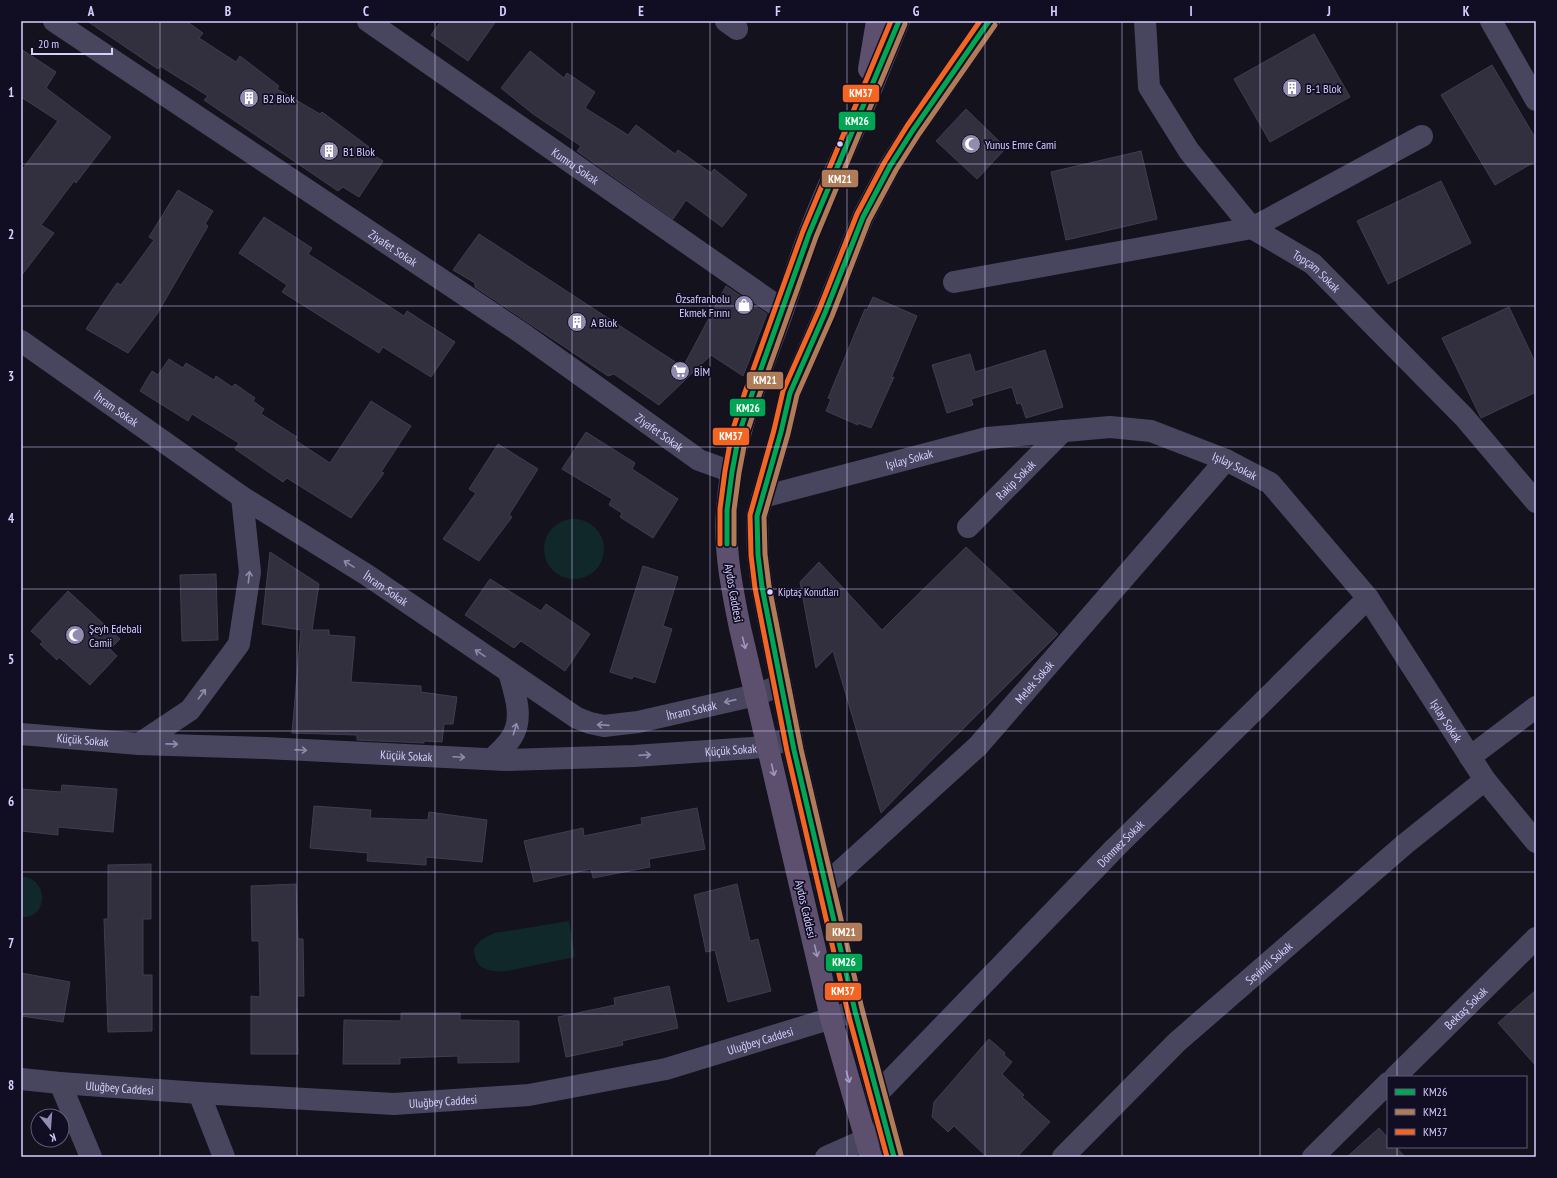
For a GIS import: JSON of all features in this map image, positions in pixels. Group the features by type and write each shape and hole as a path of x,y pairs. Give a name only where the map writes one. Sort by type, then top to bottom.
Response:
{"main road":[{"path":"861,113 877,21"},
{"name":"Aydos Caddesi","path":"868,1148 831,1018 732,589 727,550 727,510 739,434 752,394 809,234 899,21"},
{"name":"Aydos Caddesi","path":"894,1157 855,1011 792,738 762,587 758,555 757,516 781,432 790,393 826,313 863,216 890,166 913,130 989,21"}],"street":[{"name":"Ziyafet Sokak","path":"54,21 522,334 699,460 732,472"},
{"name":"Kumru Sokak","path":"368,21 783,310"},
{"name":"Topçam Sokak","path":"1145,21 1149,87 1189,151 1252,228 1313,264 1464,418 1536,502"},
{"path":"1491,21 1536,100"},
{"path":"954,282 1252,228 1422,136"},
{"name":"İhram Sokak","path":"21,341 242,497 367,575 577,718 604,726 638,722 756,695 781,685"},
{"name":"Işılay Sokak","path":"762,497 986,438 1110,427 1151,431 1226,460 1270,483 1368,598 1485,780 1536,842"},
{"name":"Rakip Sokak","path":"968,527 1063,431"},
{"name":"Melek Sokak","path":"825,885 978,746 1226,460"},
{"path":"139,744 190,710 239,644 250,572 242,497"},
{"name":"Dönmez Sokak","path":"878,1093 1115,848 1368,598"},
{"path":"492,759 514,734 519,715 509,672"},
{"path":"1470,757 1536,707"},
{"name":"Küçük Sokak","path":"21,734 139,744 265,748 505,760 634,756 752,748 768,746 792,738"},
{"name":"Sevimli Sokak","path":"1063,1157 1177,1042 1405,844 1485,780"},
{"name":"Bektaş Sokak","path":"1396,1076 1536,938"},
{"name":"Uluğbey Caddesi","path":"21,1079 199,1093 394,1104 529,1095 666,1069 855,1011"},
{"path":"60,1083 91,1157"},
{"path":"1313,1157 1387,1085"},
{"path":"199,1093 224,1157"},
{"path":"826,1157 868,1148 887,1130"}],"green space":[{"path":"568,519 580,519 591,524 599,532 604,543 602,561 591,574 580,579 568,579 557,574 549,566 544,555 544,543 549,532 557,524"},
{"path":"21,876 31,879 37,884 41,891 42,899 36,912 30,916 21,917"},
{"path":"569,921 575,957 507,971 488,970 477,961 474,949 480,941 491,934"}],"building":[{"path":"87,21 186,21 203,33 199,38 236,62 240,56 279,86 277,89 320,114 322,112 369,147 369,152 383,161 359,197 343,187 338,191 204,100 208,96 160,66 158,69"},
{"path":"441,21 496,21 468,61 431,35"},
{"name":"B-1 Blok","path":"1314,34 1350,97 1270,142 1234,79"},
{"path":"21,49 56,72 46,88 111,137 76,183 74,181 41,225 54,233 21,276 21,171 58,121 21,97"},
{"path":"530,51 564,78 567,73 595,92 585,108 628,135 636,125 675,154 678,150 711,173 714,169 747,195 722,227 686,200 673,219 577,151 581,146 533,114 501,88"},
{"path":"1492,65 1536,139 1536,161 1495,185 1441,95"},
{"name":"Yunus Emre Cami","path":"966,109 1006,148 977,179 936,141"},
{"path":"1141,151 1157,219 1066,240 1051,172"},
{"path":"1441,181 1471,243 1388,284 1357,221"},
{"path":"178,190 213,211 205,224 208,226 157,314 128,353 86,329 117,283 121,285 154,240 149,237"},
{"path":"264,217 312,248 308,254 404,316 407,311 455,342 431,377 383,347 379,353 282,292 287,285 239,253"},
{"name":"A Blok","path":"479,234 683,367 726,286 767,314 743,376 711,355 659,405 614,374 608,376 475,287 475,283 453,270"},
{"path":"873,297 917,316 891,378 894,377 871,428 858,423 858,425 826,411 831,399 828,398 865,309 867,310"},
{"path":"1509,307 1536,364 1536,392 1481,418 1442,338"},
{"path":"1045,350 1063,407 1026,418 1021,403 1017,404 1012,387 971,399 973,405 947,413 932,365 970,354 975,372"},
{"path":"169,359 183,368 186,363 214,380 216,376 232,387 235,384 255,398 253,401 264,409 261,414 297,437 295,440 330,463 371,401 411,426 381,472 384,473 351,518 287,478 283,482 235,449 239,443 192,414 188,421 140,391 152,371 158,375"},
{"path":"586,432 635,463 632,469 678,499 653,538 620,517 622,513 609,505 612,499 562,469"},
{"path":"498,444 538,469 509,515 512,517 479,561 443,539 476,493 469,489"},
{"path":"966,547 1058,634 881,813 833,651 816,668 800,582 819,562 882,630"},
{"path":"270,552 319,584 312,630 329,630 329,635 355,637 351,682 421,686 421,692 457,697 453,724 444,724 442,742 424,741 424,743 357,740 357,735 292,733 301,630 262,624"},
{"path":"643,566 678,577 663,626 672,629 655,683 633,676 632,679 610,672"},
{"path":"216,574 218,640 182,641 180,575"},
{"path":"490,579 541,611 546,604 590,634 565,671 521,641 514,648 465,615"},
{"name":"Şeyh Edebali Camii","path":"68,591 120,639 110,649 117,656 90,685 59,657 57,660 40,644 43,642 31,631"},
{"path":"62,785 117,789 113,832 58,827 58,835 21,831 21,789 61,792"},
{"path":"314,806 371,810 370,818 428,820 429,812 487,820 482,862 426,857 426,865 367,861 368,853 310,848"},
{"path":"697,808 705,849 649,859 650,867 593,878 591,869 534,882 524,841 583,828 584,836 642,824 641,818"},
{"path":"151,864 151,919 143,919 143,975 152,975 152,1031 108,1032 104,919 108,919 108,865"},
{"path":"296,884 298,939 303,939 304,996 297,996 298,1054 251,1054 251,996 260,997 259,941 252,941 251,886"},
{"path":"737,884 750,941 758,939 771,991 728,1002 715,950 706,952 694,895"},
{"path":"21,973 70,982 63,1022 21,1016"},
{"path":"669,986 678,1028 622,1041 623,1045 566,1057 558,1017 615,1005 614,998"},
{"path":"1536,990 1536,1066 1498,1023"},
{"path":"401,1013 460,1013 460,1020 519,1021 519,1062 458,1063 458,1056 400,1058 400,1064 343,1064 344,1020 401,1021"},
{"path":"989,1039 1005,1053 1004,1055 1012,1062 1002,1074 1024,1095 1022,1097 1050,1122 1017,1157 987,1157 954,1126 948,1132 932,1117 934,1102"},
{"path":"1379,1128 1387,1137 1387,1148 1397,1148 1405,1157 1347,1157"}],"transit line":[{"name":"KM37","path":"720,544 720,509 725,471 732,432 745,392 803,231 891,21"},
{"name":"KM26","path":"727,544 727,510 732,472 739,434 752,394 809,234 899,21"},
{"name":"KM37","path":"887,1157 848,1013 787,751 755,588 751,555 750,515 774,430 783,391 819,310 857,214 884,163 907,126 980,21"},
{"name":"KM26","path":"894,1157 855,1011 794,750 762,587 758,555 757,516 781,432 790,393 825,313 863,217 890,166 913,130 989,21"},
{"name":"KM21","path":"734,544 734,510 739,473 746,436 759,396 816,237 905,24"},
{"name":"KM21","path":"901,1155 862,1009 801,749 769,586 765,554 764,517 788,434 797,395 832,316 869,220 896,170 919,134 995,25"}],"place":[{"name":"B-1 Blok","path":"1292,88"},
{"name":"B2 Blok","path":"249,98"},
{"name":"Yunus Emre Cami","path":"971,144"},
{"name":"B1 Blok","path":"329,151"},
{"name":"Özsafranbolu Ekmek Fırını","path":"744,305"},
{"name":"A Blok","path":"577,322"},
{"name":"BİM","path":"680,371"},
{"name":"Kiptaş Konutları","path":"770,592"},
{"name":"Şeyh Edebali Camii","path":"75,635"}]}
